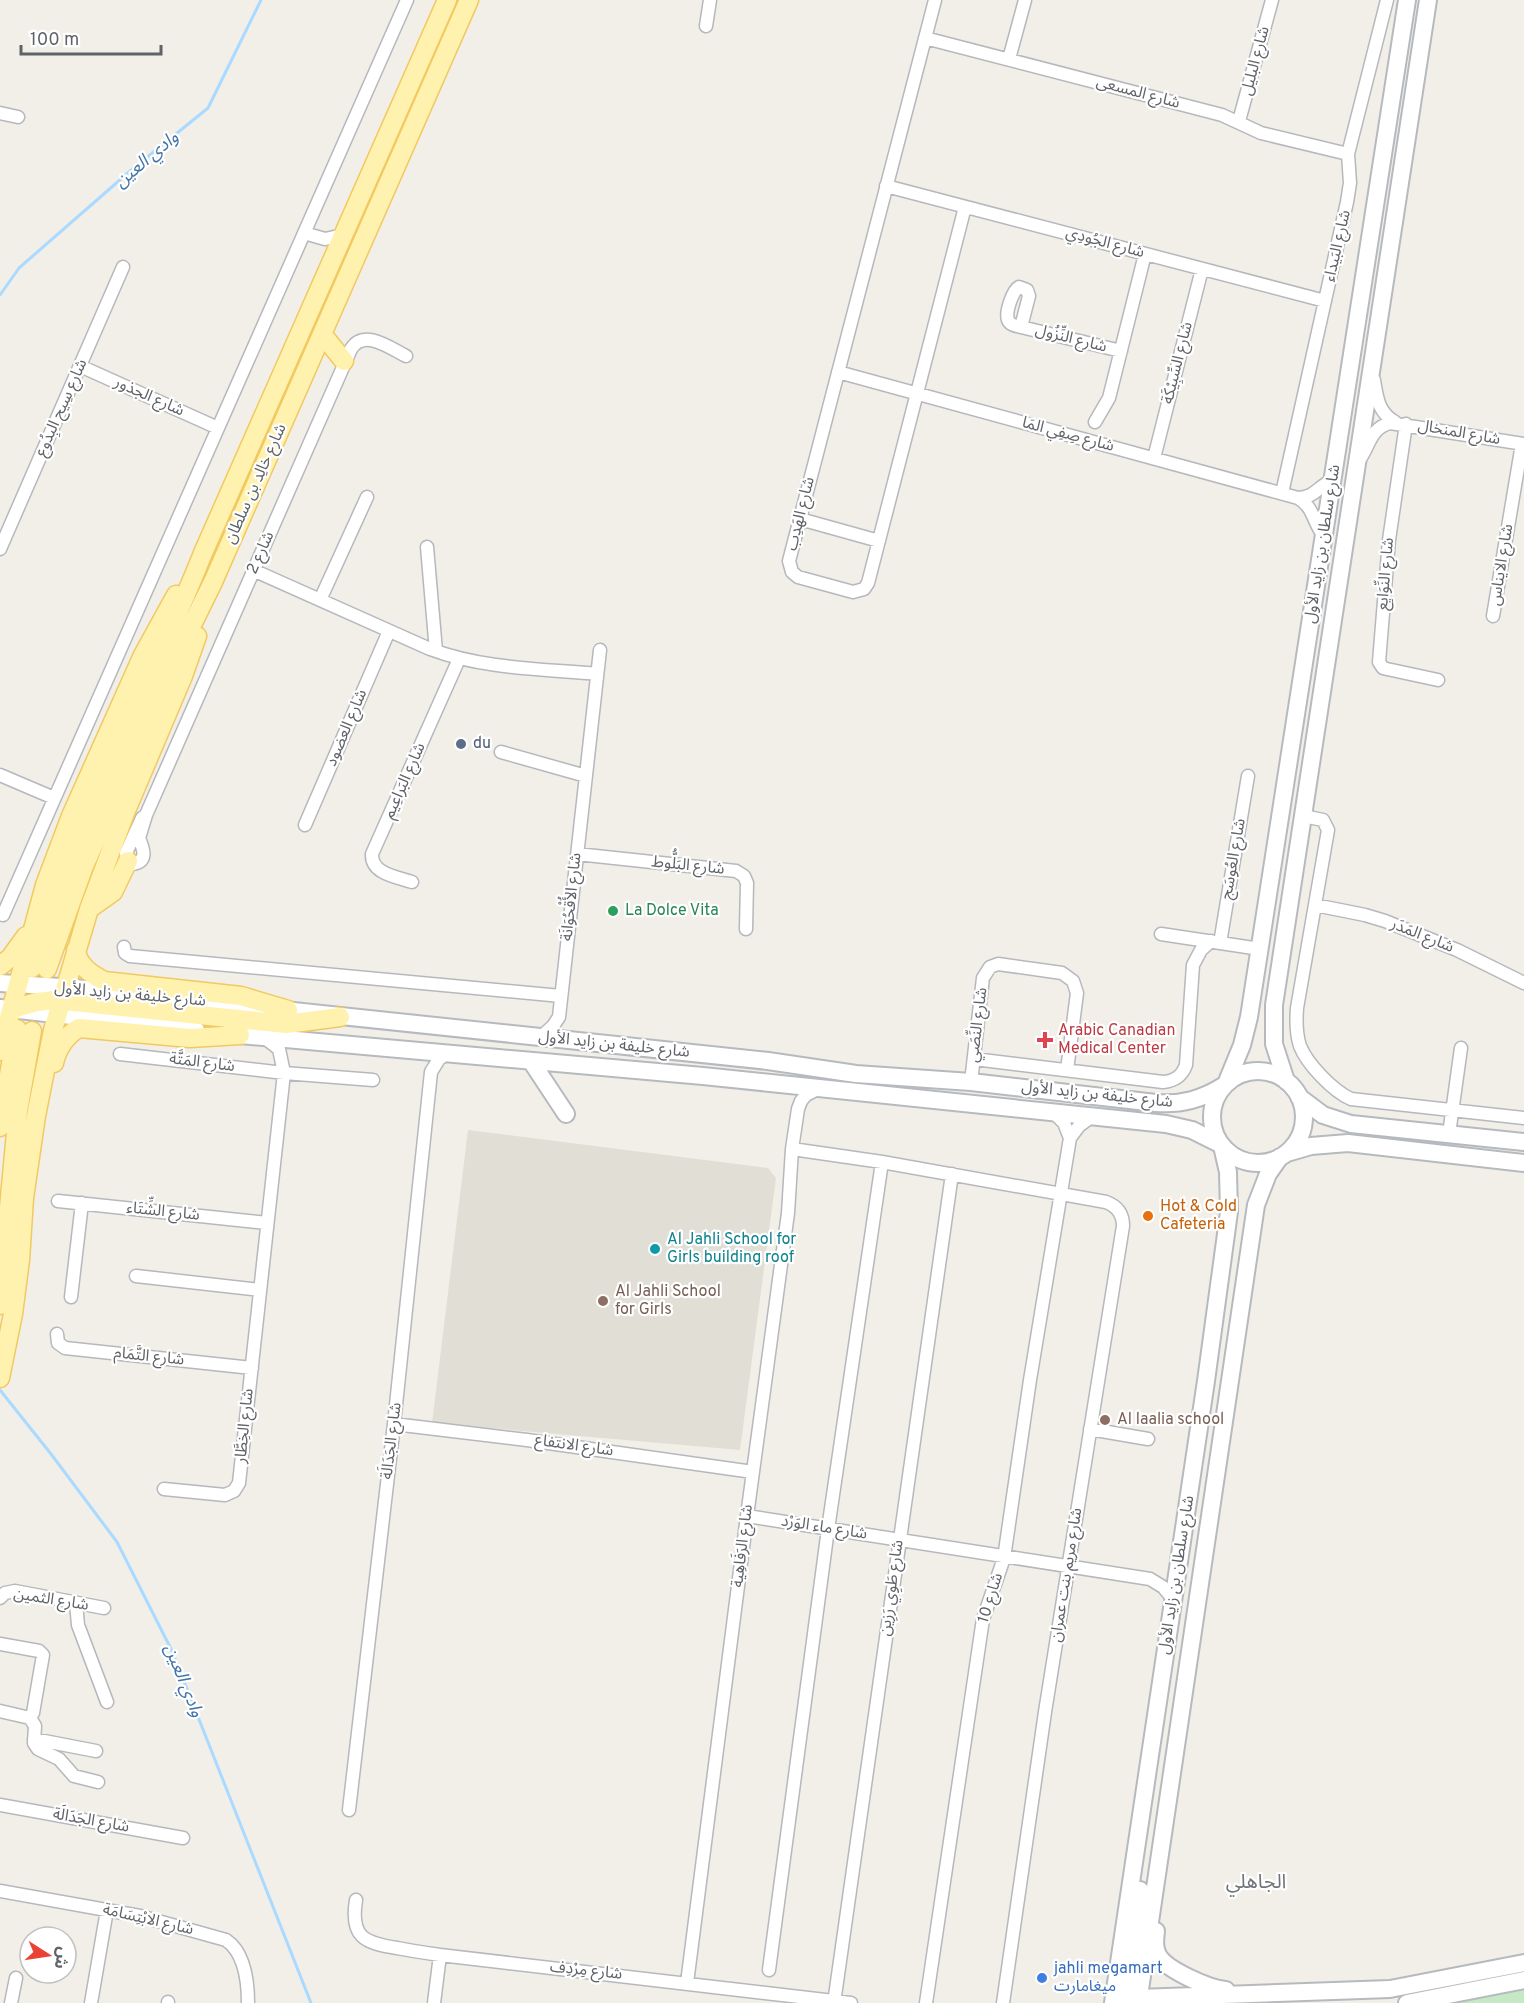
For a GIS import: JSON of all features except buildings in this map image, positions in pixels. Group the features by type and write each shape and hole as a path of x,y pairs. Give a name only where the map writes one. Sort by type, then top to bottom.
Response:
{"main road":[{"name":"شارع خالِد بن سلطان","path":"447,0 203,553 174,624 89,811 65,869 40,969 469,0"},
{"name":"شارع سلطان بن زايد الأول","path":"1225,1085 1238,1058 1246,1031 1260,949 1407,0"},
{"name":"شارع سلطان بن زايد الأول","path":"1286,1081 1275,1050 1272,1018 1428,0"},
{"path":"322,334 344,362"},
{"path":"0,1051 7,997 64,833 106,735 162,619 203,553"},
{"path":"0,1305 13,1259 53,1030 76,950 125,813 183,676 213,582"},
{"path":"89,909 112,892 128,861"},
{"path":"0,966 18,948 34,924"},
{"path":"76,950 76,958 88,972 104,981 241,996 288,1010"},
{"path":"7,997 40,995 62,1001 286,1024 340,1017"},
{"name":"شارع خليفة بن زايد الأول","path":"7,997 288,1010 768,1061 856,1074 971,1082 1170,1104 1194,1100 1225,1085"},
{"name":"شارع خليفة بن زايد الأول","path":"62,1001 240,1035 450,1052 784,1084 1182,1127 1202,1134 1221,1145"},
{"path":"27,1176 37,1147 56,1055 74,1030 84,1028 190,1038 240,1035"},
{"path":"0,1127 25,1030 10,1188 13,1314 0,1378"},
{"path":"531,1060 566,1114"},
{"path":"1524,1142 1341,1122 1314,1110 1286,1081 1270,1072 1260,1071 1242,1074 1225,1085 1217,1097 1212,1117 1213,1128 1221,1145 1238,1159 1248,1162 1268,1162 1311,1146 1348,1143 1524,1163"},
{"path":"1284,1155 1294,1146 1303,1127 1299,1096"},
{"name":"شارع سلطان بن زايد الأول","path":"1113,2003 1229,1212 1228,1172 1221,1145"},
{"name":"شارع سلطان بن زايد الأول","path":"1134,2001 1155,1885 1256,1204 1268,1174 1284,1155"},
{"path":"1134,2001 1129,1979 1142,1870 1137,1836"},
{"path":"1155,1885 1158,1913 1155,1945 1162,1961 1204,1985 1216,1989 1252,1990 1279,1994"},
{"path":"1113,2003 1390,1989 1524,1963"},
{"path":"1407,2003 1524,1980"}],"street":[{"path":"3,915 218,428 308,235 407,0"},
{"path":"706,26 710,0"},
{"name":"شارع الهَدِب","path":"935,0 789,565 792,572 801,579 854,592 861,591 868,583 965,207"},
{"path":"1009,59 1024,0"},
{"name":"شارع البليل","path":"1239,121 1272,0"},
{"name":"شارع البَيداء","path":"1282,493 1349,192 1348,154 1387,0"},
{"name":"شارع المسعى","path":"925,38 1216,114 1239,121 1261,133 1348,154"},
{"path":"0,113 18,117"},
{"name":"شارع الجُودِي","path":"886,186 1325,301"},
{"path":"308,235 325,239 343,235"},
{"path":"308,235 326,250 332,261"},
{"name":"شارع النِّزُول","path":"1095,422 1109,398 1145,254"},
{"name":"شارع سِيح البِدُوع","path":"0,549 123,267"},
{"name":"شارع السِّبِيْكَة","path":"1154,458 1202,269"},
{"name":"شارع النِّزُول","path":"1021,327 1121,351"},
{"name":"شارع 2","path":"128,861 126,853 142,818 146,815 353,345 364,339 372,339 406,356"},
{"name":"شارع الجذور","path":"80,366 218,428"},
{"name":"شارع المنخال","path":"1372,368 1380,408 1386,416 1401,423"},
{"name":"شارع صِفِي المَا","path":"838,372 1298,498"},
{"name":"شارع المنخال","path":"1357,462 1376,430 1385,424 1401,423 1523,444"},
{"name":"شارع النِّوَايِع","path":"1401,423 1379,662 1383,668 1438,680"},
{"name":"شارع الايناس","path":"1493,616 1523,444"},
{"path":"1298,498 1312,495 1333,480"},
{"path":"320,600 367,497"},
{"path":"1298,498 1310,508 1324,536"},
{"path":"800,519 879,541"},
{"path":"427,546 436,651"},
{"path":"253,570 389,631 459,659 496,665 597,674"},
{"name":"شارع العضود","path":"305,825 389,631"},
{"name":"شارع الأُقْحُوَانَة","path":"559,1017 600,650"},
{"name":"شارع البَراعِيم","path":"412,882 376,868 372,854 459,659"},
{"path":"501,752 586,776"},
{"path":"0,775 54,798"},
{"name":"شارع العُوسَج","path":"974,1059 1163,1082 1178,1078 1186,1065 1193,965 1201,950 1215,942 1248,776"},
{"path":"1304,816 1323,820 1328,831 1296,1019 1298,1038 1303,1053 1332,1087 1351,1099 1524,1118"},
{"name":"شارع البَلُّوط","path":"577,854 736,871 744,876 747,883 746,929"},
{"name":"شارع المَدَر","path":"1315,905 1385,921 1457,950 1524,983"},
{"path":"1161,934 1260,949"},
{"path":"124,947 125,953 130,956 561,996"},
{"name":"شارع النِّصَي","path":"971,1082 983,978 990,967 1002,964 1062,973 1073,981 1077,993 1067,1070"},
{"path":"541,1037 559,1017"},
{"path":"559,1017 565,1032 573,1041"},
{"path":"263,1037 277,1046 283,1069"},
{"name":"شارع الخِطَّار","path":"164,1488 225,1495 237,1487 240,1479 283,1069 288,1050 292,1045 305,1040"},
{"path":"1449,1134 1461,1048"},
{"path":"415,1050 421,1052 430,1072"},
{"path":"430,1072 439,1059 450,1052"},
{"name":"شارع المَتَّة","path":"120,1054 373,1080"},
{"name":"شارع الجَدَالَة","path":"349,1810 394,1424 430,1072"},
{"path":"784,1084 793,1095 798,1109"},
{"path":"798,1109 806,1095 820,1088"},
{"name":"شارع الرَفَاهِية","path":"687,1983 788,1213 792,1149 798,1109"},
{"path":"1053,1112 1064,1123 1070,1138"},
{"path":"1061,1193 1070,1138 1079,1126 1091,1117"},
{"name":"شارع مريم بنت عمران","path":"792,1149 882,1162 1110,1203 1120,1212 1123,1221 1068,1566 1004,2003"},
{"path":"769,1970 828,1529 882,1162"},
{"name":"شارع طَوِي رَزِين","path":"834,2002 898,1540 952,1174"},
{"name":"شارع 10","path":"926,2003 983,1619 1004,1558 1061,1193"},
{"name":"شارع الشِّتَاء","path":"58,1201 267,1223"},
{"path":"71,1297 82,1203"},
{"path":"136,1276 260,1290"},
{"name":"شارع التَّمَام","path":"57,1334 58,1343 65,1348 252,1368"},
{"name":"شارع الانتفاع","path":"394,1424 516,1438 753,1472"},
{"path":"1090,1429 1148,1439"},
{"name":"شارع ماء الوَرْد","path":"747,1516 1004,1558 1150,1579"},
{"path":"1150,1579 1166,1575 1178,1565"},
{"path":"1150,1579 1163,1587 1173,1599"},
{"name":"شارع الثمين","path":"0,1598 5,1593 15,1591 104,1608"},
{"path":"76,1603 78,1625 107,1702"},
{"path":"0,1644 42,1653 33,1713 30,1718"},
{"path":"0,1711 30,1718 35,1726 34,1739 38,1749 59,1760 74,1776 98,1782"},
{"path":"34,1739 96,1751"},
{"name":"شارع الجَدَالَة","path":"0,1805 183,1838"},
{"name":"شارع الابْتِسَامَة","path":"0,1891 162,1921 226,1940 240,1955 247,1986 248,2003"},
{"name":"شارع مِرْدِف","path":"356,1900 354,1922 359,1934 368,1942 380,1946 851,2003"},
{"path":"91,2003 107,1910"},
{"path":"434,2003 440,1955"},
{"path":"11,2003 16,1978"}],"shaded area":[{"name":"Al Jahli School for Girls","path":"468,1130 768,1168 776,1178 740,1450 432,1423"}],"green space":[{"path":"1524,1985 1524,2003 1441,2003"}],"waterway":[{"name":"وادي العين","path":"0,295 19,268 129,172 208,108 261,0"},
{"name":"وادي العين","path":"0,1390 117,1542 172,1651 311,2003"}],"place":[{"name":"du","path":"461,744"},
{"name":"La Dolce Vita","path":"613,911"},
{"name":"Arabic Canadian Medical Center","path":"1045,1040"},
{"name":"Hot & Cold Cafeteria","path":"1148,1216"},
{"name":"Al Jahli School for Girls building roof","path":"655,1249"},
{"name":"Al Jahli School for Girls","path":"603,1301"},
{"name":"Al laalia school","path":"1105,1420"},
{"name":"jahli megamart ميغامارت","path":"1042,1978"}],"district":[{"name":"الجاهلي","path":"1256,1883"}]}
